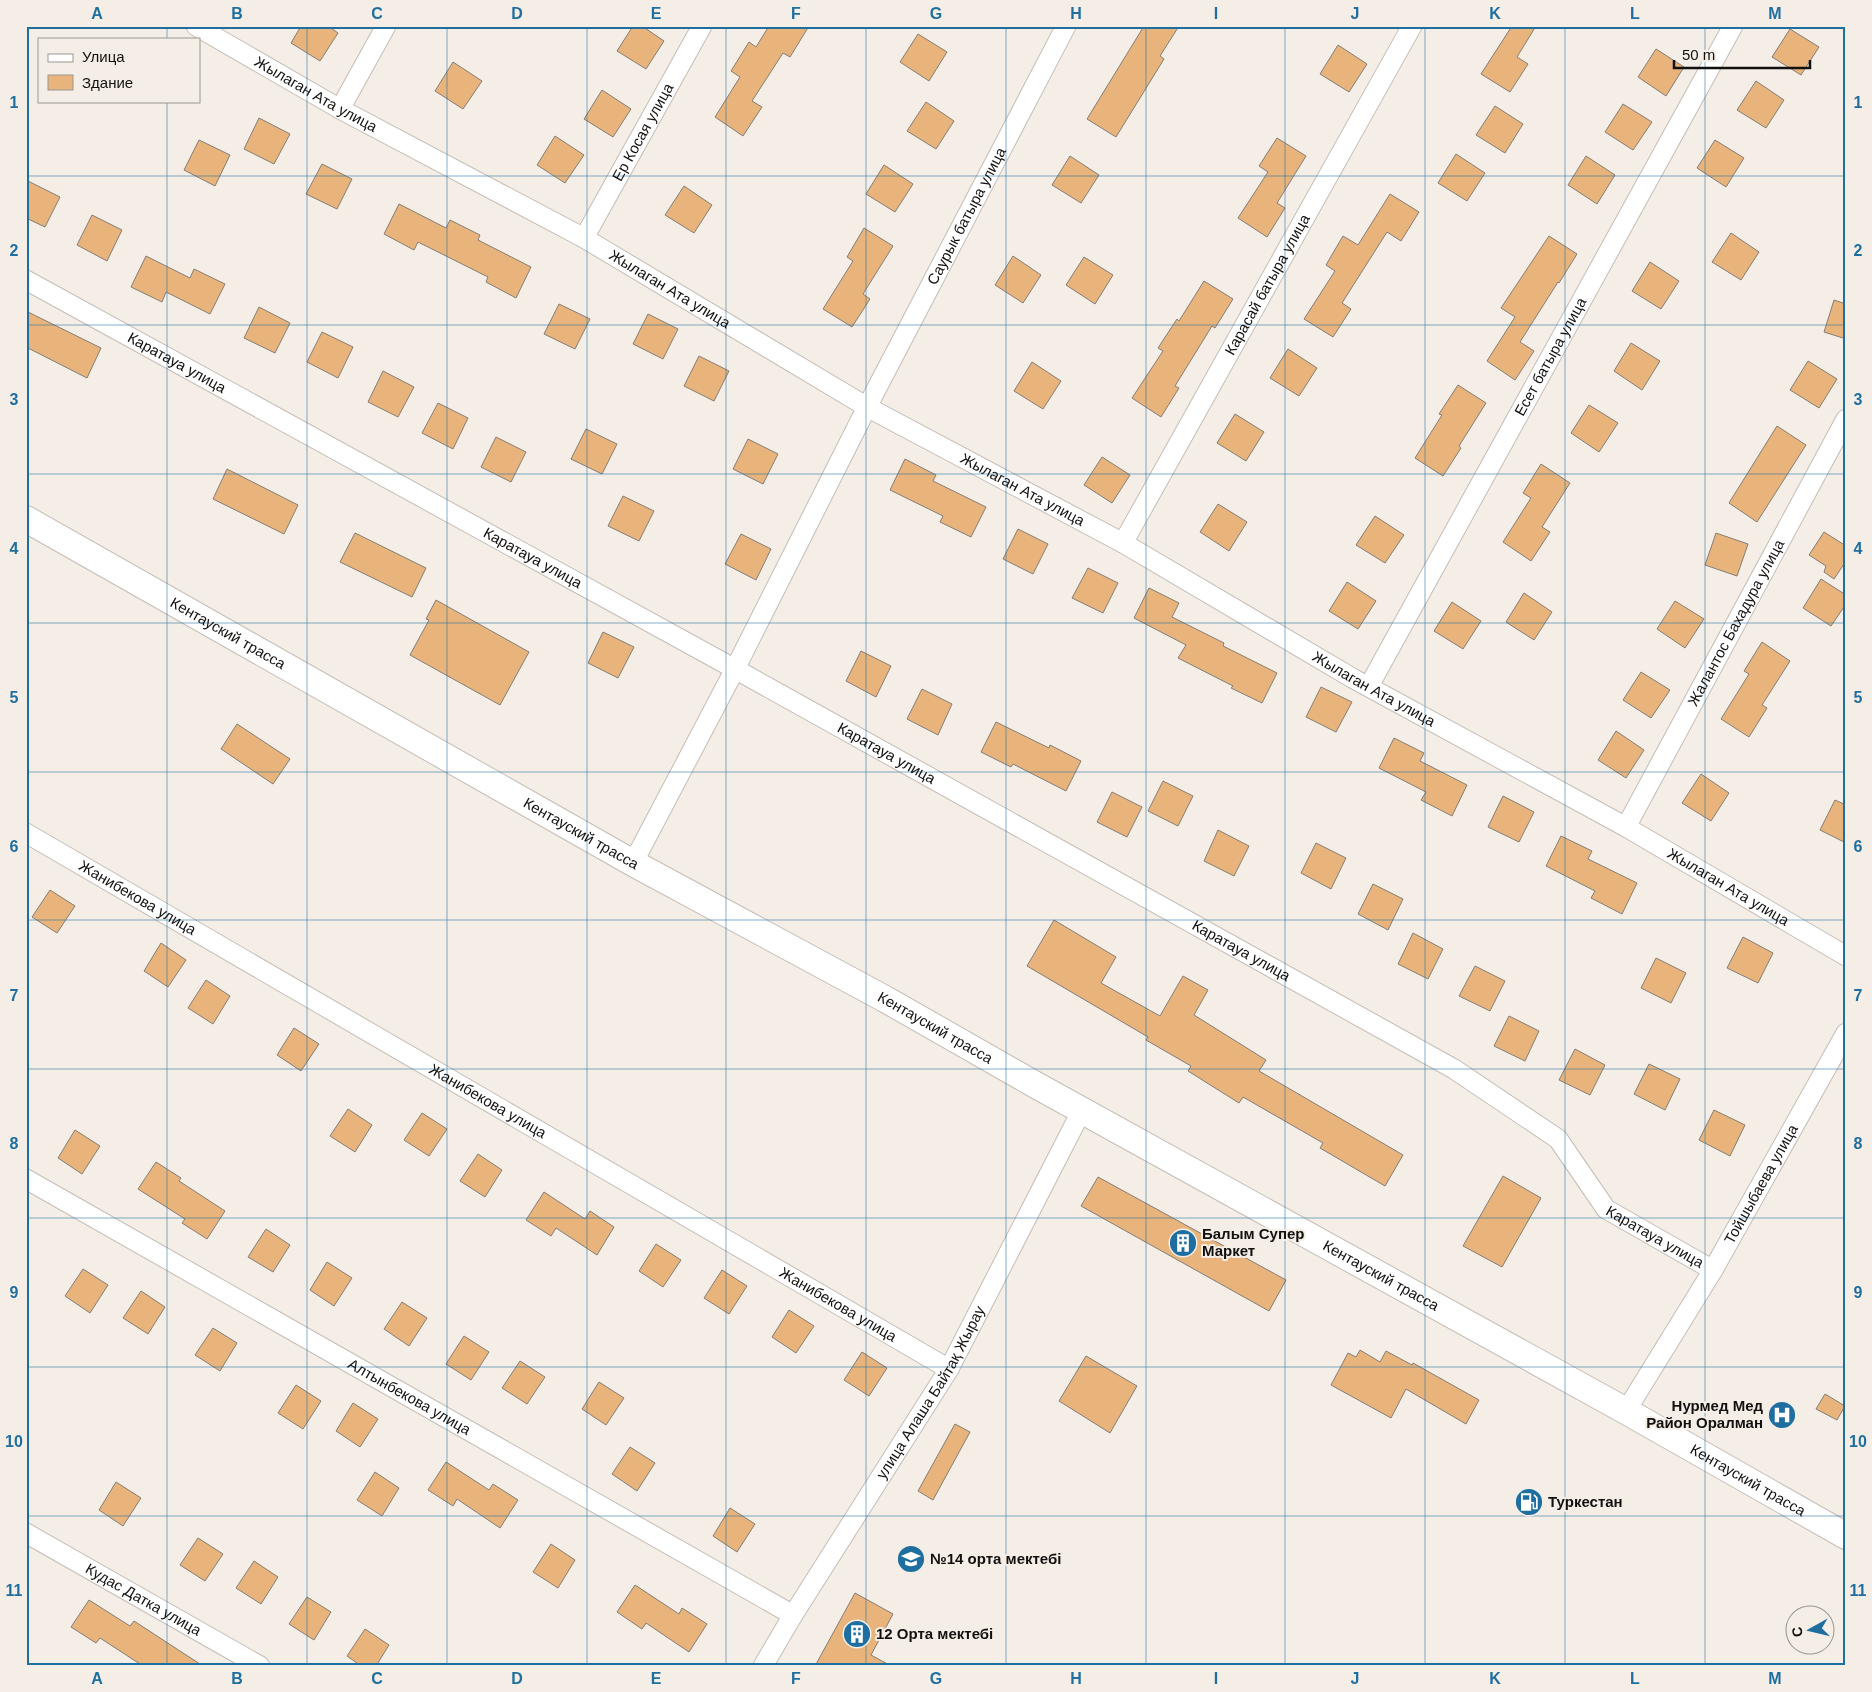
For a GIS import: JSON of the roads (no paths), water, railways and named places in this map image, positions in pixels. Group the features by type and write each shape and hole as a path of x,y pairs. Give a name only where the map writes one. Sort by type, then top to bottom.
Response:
{"main road":[{"name":"Кентауский трасса","path":"26,519 633,863 886,999 1082,1110 1626,1411 1846,1536"}],"street":[{"name":"Жылаган Ата улица","path":"196,26 340,109 584,238 867,407 1122,543 1369,686 1626,827 1846,956"},
{"path":"340,109 386,26"},
{"name":"Ер Косая улица","path":"584,238 702,26"},
{"name":"Саурык батыра улица","path":"633,863 735,669 867,407 1066,26"},
{"name":"Карасай батыра улица","path":"1122,543 1412,26"},
{"name":"Есет батыра улица","path":"1369,686 1733,26"},
{"name":"Каратауа улица","path":"26,280 735,669 1454,1069 1558,1139 1606,1209 1713,1270"},
{"name":"Жалантос Бахадура улица","path":"1626,827 1846,419"},
{"name":"Жанибекова улица","path":"26,833 948,1369"},
{"name":"Тойшыбаева улица","path":"1626,1411 1713,1270 1846,1033"},
{"name":"улица Алаша Байтақ Жырау","path":"763,1666 793,1615 948,1369 1082,1110"},
{"name":"Алтынбекова улица","path":"26,1179 793,1615"},
{"name":"Кудас Датка улица","path":"26,1533 260,1666"}],"place":[{"name":"Балым Супер Маркет","path":"1183,1243"},
{"name":"Нурмед Мед Район Оралман","path":"1782,1415"},
{"name":"Туркестан","path":"1529,1502"},
{"name":"№14 орта мектебі","path":"911,1559"},
{"name":"12 Орта мектебі","path":"857,1634"}]}
